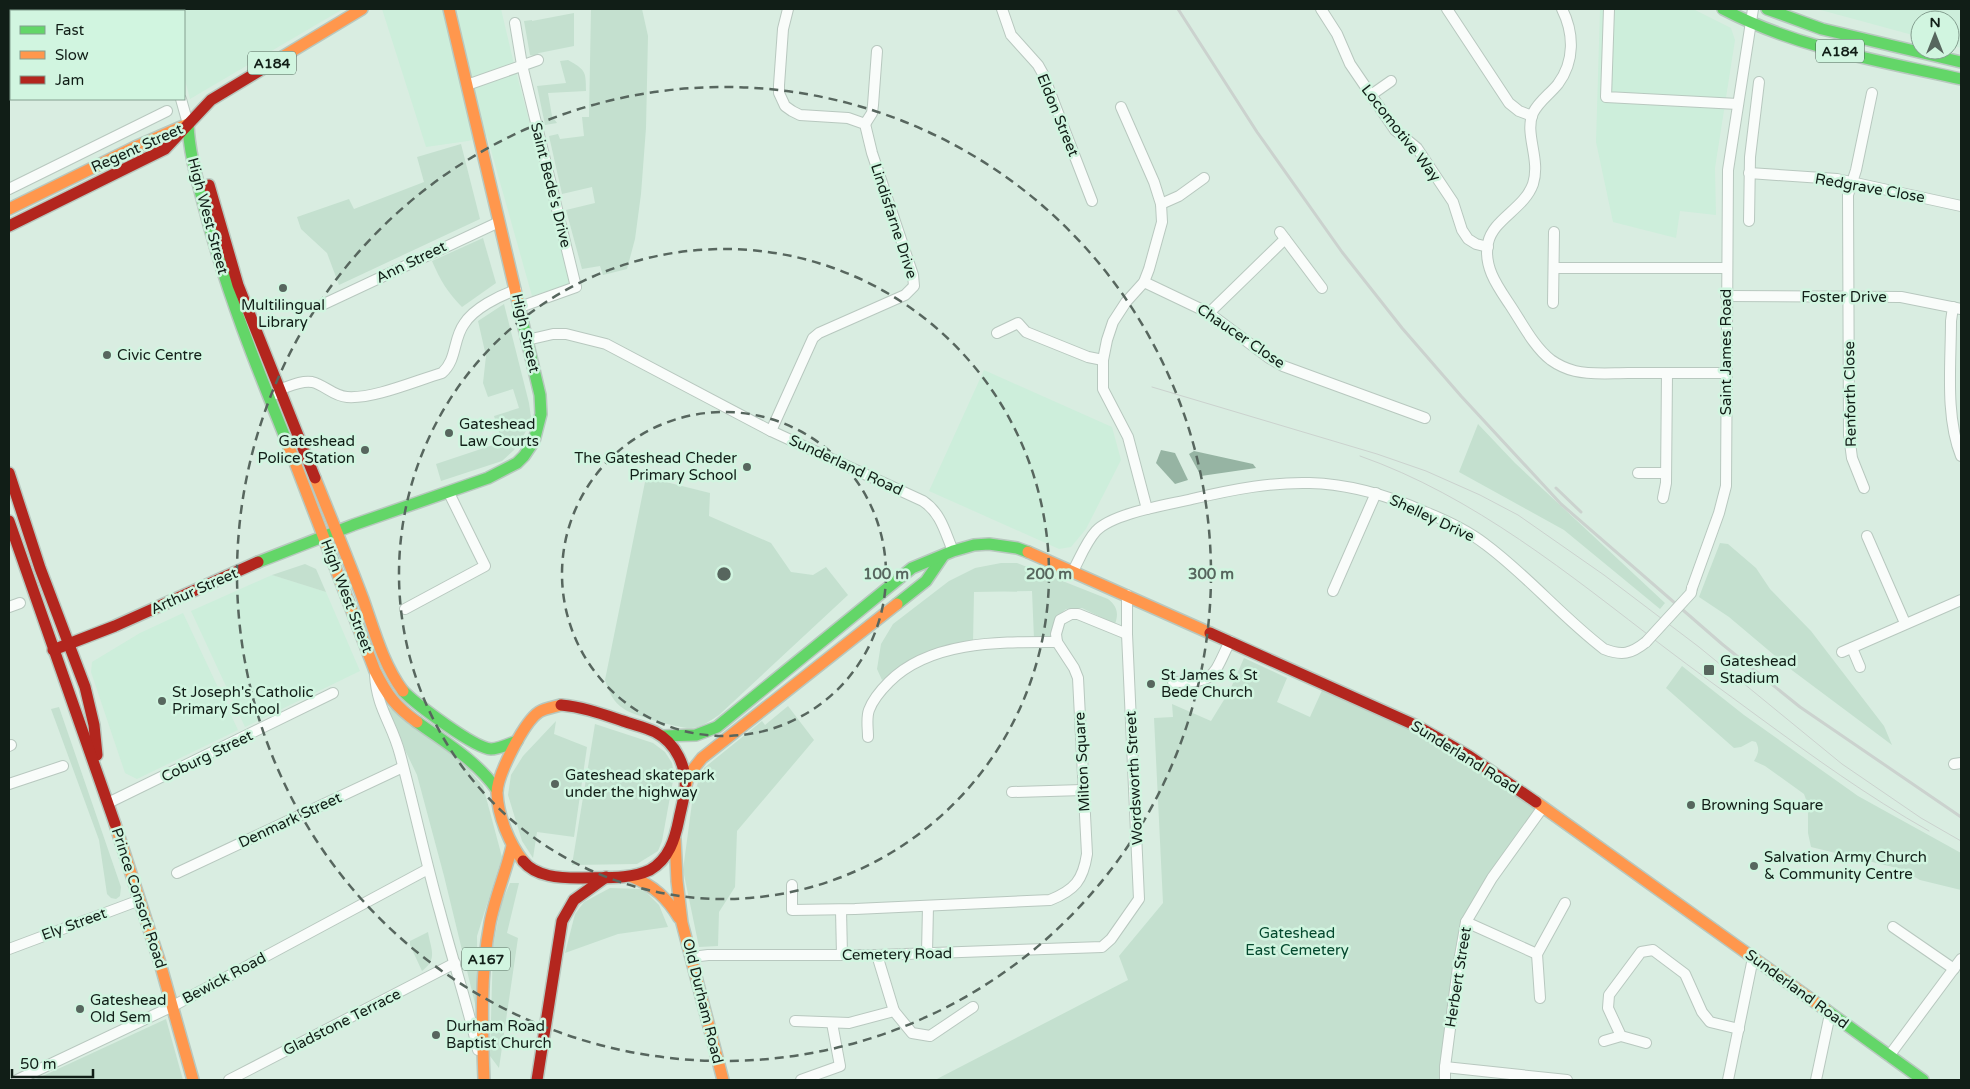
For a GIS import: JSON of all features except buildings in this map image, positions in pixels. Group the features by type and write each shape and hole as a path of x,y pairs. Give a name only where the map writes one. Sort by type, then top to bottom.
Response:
{"main road":[{"name":"A184","path":"188,124 211,100 362,9"},
{"name":"High Street","path":"336,531 449,493 502,472 515,465 524,457 540,428 542,407 516,290 448,9"},
{"name":"A184","path":"1723,9 1750,24 1810,45 1961,78"},
{"name":"A184","path":"1767,9 1822,29 1961,62"},
{"path":"1851,54 1856,36"},
{"name":"Regent Street","path":"9,209 135,147 188,124"},
{"name":"Regent Street","path":"9,226 165,149 174,142 188,124"},
{"name":"High West Street","path":"188,124 197,144 238,285 390,671 410,698 478,745 490,749 517,741"},
{"name":"High West Street","path":"188,124 189,146 221,269 241,327 375,671"},
{"name":"Prince Consort Road","path":"9,473 40,568 85,687 94,725 98,774"},
{"name":"Prince Consort Road","path":"9,521 140,900 173,1006 193,1080"},
{"name":"Arthur Street","path":"53,650 70,645 217,579 336,531"},
{"name":"Sunderland Road","path":"948,553 974,545 1002,546 1039,556 1230,640 1417,726 1469,756 1543,807 1889,1056 1911,1076 1923,1080"},
{"path":"662,736 696,735 717,727 912,568 948,553"},
{"path":"375,671 385,691 400,708 475,764 488,777 497,790 501,811 512,846 524,864 541,874 556,877 632,877 660,863 667,854 675,839 690,773 702,758 926,581 948,553"},
{"path":"497,790 517,741 536,714 561,706 584,708 642,727 662,736 673,748 680,760 686,785"},
{"name":"Old Durham Road","path":"675,839 677,881 682,922 723,1080"},
{"name":"A167","path":"484,1078 483,1040 489,928 494,904 509,863 512,846"},
{"path":"536,1080 562,920 574,900 606,877"},
{"name":"Old Durham Road","path":"632,877 659,889 667,897 682,922"}],"street":[{"path":"788,9 783,29 779,85 785,106 792,112 800,115 848,118 865,124 872,114 877,51"},
{"name":"Eldon Street","path":"1002,9 1011,35 1038,65 1043,74 1092,201"},
{"name":"Locomotive Way","path":"1321,9 1337,34 1347,59 1395,130 1417,148 1454,202 1462,230 1468,239 1476,244 1488,247"},
{"path":"1447,9 1509,103 1519,111 1532,116"},
{"path":"1562,9 1570,29 1571,44 1569,58 1558,83 1537,106 1532,116 1531,135 1536,164 1533,183 1519,206 1494,230 1488,247 1488,265 1494,279 1537,344 1553,362 1576,371 1727,373"},
{"path":"1609,9 1606,97 1738,104"},
{"name":"Saint James Road","path":"1632,652 1646,642 1691,593 1719,513 1726,486 1728,170 1752,9"},
{"name":"Saint Bede's Drive","path":"515,23 522,65 576,287 520,307"},
{"path":"467,84 538,60"},
{"path":"1371,95 1391,81"},
{"path":"1749,222 1749,173 1759,82"},
{"name":"Renforth Close","path":"1864,488 1852,458 1849,441 1848,195 1856,170 1872,92"},
{"name":"High West Street","path":"181,100 188,124"},
{"path":"1121,107 1154,182 1161,204 1162,222 1144,282 1126,302 1113,322 1107,340 1104,360 1103,389 1128,437 1147,509"},
{"path":"9,190 167,112"},
{"name":"Lindisfarne Drive","path":"772,431 813,338 819,333 905,295 914,286 913,275 872,153 865,124"},
{"name":"Redgrave Close","path":"1749,173 1828,178 1961,206"},
{"path":"1161,204 1179,196 1204,178"},
{"name":"Ann Street","path":"324,304 499,222"},
{"path":"1553,303 1554,232"},
{"path":"1209,313 1283,236 1322,288"},
{"path":"1554,268 1726,268"},
{"name":"Chaucer Close","path":"1144,282 1209,313 1269,358 1283,366 1425,418"},
{"path":"272,404 278,390 305,382 312,382 335,394 355,398 370,396 442,373 450,364 464,323 488,304 516,290"},
{"name":"Foster Drive","path":"1726,296 1912,298 1957,308"},
{"path":"1957,308 1951,321 1952,414 1955,437 1961,456"},
{"path":"997,333 1018,323 1026,332 1088,357 1104,360"},
{"name":"Sunderland Road","path":"527,340 553,334 566,334 606,344 716,403 930,506 940,517 948,553"},
{"path":"1663,498 1667,373"},
{"path":"1638,473 1665,473"},
{"name":"Shelley Drive","path":"1073,571 1097,530 1117,518 1147,509 1258,485 1296,482 1334,484 1376,493 1442,519 1484,543 1604,649 1617,654 1632,652"},
{"path":"406,609 485,566 449,493"},
{"path":"1333,591 1376,493"},
{"path":"1868,536 1905,623"},
{"name":"Wordsworth Street","path":"1102,947 1111,939 1139,899 1127,634 1127,595"},
{"path":"1860,667 1847,650 1961,600"},
{"path":"9,607 20,603"},
{"path":"868,737 868,712 872,701 898,672 921,660 946,651 980,645 1057,642 1056,634 1060,620 1071,614 1078,614 1127,634"},
{"path":"1173,682 1202,681 1210,677 1216,670 1230,640"},
{"name":"Milton Square","path":"792,885 792,910 841,910 1050,900 1074,888 1081,878 1087,854 1078,678 1074,668 1057,642"},
{"name":"High West Street","path":"375,671 380,707 396,742 428,869 467,1003 484,1078"},
{"name":"Coburg Street","path":"108,803 333,693"},
{"path":"9,784 63,766"},
{"name":"Denmark Street","path":"177,873 403,767"},
{"path":"1012,792 1083,790"},
{"name":"Herbert Street","path":"1445,1080 1458,967 1466,922 1492,878 1543,807"},
{"name":"Bewick Road","path":"17,1080 173,1006 428,869"},
{"name":"Ely Street","path":"9,948 140,900"},
{"path":"1540,998 1537,954 1565,903"},
{"path":"927,954 928,906"},
{"path":"841,910 842,955"},
{"path":"1466,922 1537,954"},
{"path":"1892,927 1954,969"},
{"name":"Cemetery Road","path":"692,956 927,954 1102,947"},
{"path":"1621,1036 1608,1008 1609,995 1640,952 1653,950 1685,974 1702,1012 1710,1022 1739,1029"},
{"path":"877,955 894,1011 912,1033 930,1036 973,1007"},
{"path":"1728,1080 1753,958"},
{"path":"1889,1056 1961,959"},
{"name":"Gladstone Terrace","path":"230,1080 455,963"},
{"path":"795,1021 849,1023 894,1011"},
{"path":"1816,1080 1830,1014"},
{"path":"801,1080 840,1066 832,1022"},
{"path":"1604,1041 1621,1036 1646,1043"},
{"path":"1445,1067 1567,1080"}],"shaded area":[{"path":"343,9 190,99 185,80 185,10 166,10"},
{"path":"382,9 501,9 572,283 532,296 487,136 468,141 426,147"},
{"path":"1600,9 1693,9 1731,28 1735,40 1715,168 1716,215 1680,211 1676,238 1613,222 1596,142"},
{"path":"1817,9 1961,9 1961,48 1960,10 1910,10 1910,34"},
{"path":"984,370 1112,427 1121,460 1086,529 1071,547 1059,549 929,491"},
{"path":"1161,450 1175,453 1188,480 1175,484 1156,463"},
{"path":"1194,451 1253,464 1256,468 1201,476 1189,454"},
{"path":"272,575 326,592 360,671 245,727 191,611"},
{"name":"St Joseph's Catholic Primary School","path":"183,613 238,730 137,779 125,773 91,672 92,662 140,633"}],"green space":[{"path":"591,9 642,9 648,36 646,128 641,194 635,239 627,269 603,275 600,266 582,269 566,210 595,203 592,187 562,194 549,136 558,134 560,139 584,136 582,117 589,117"},
{"path":"574,13 574,46 539,53 534,56 530,55 524,21"},
{"path":"568,60 583,71 586,79 586,91 548,93 552,116 557,123 545,125 537,86 566,83 560,61"},
{"path":"461,144 480,219 339,285 327,253 301,229 297,217 349,199 354,209 424,182 417,157"},
{"path":"483,238 496,283 462,307 445,286 432,261"},
{"path":"504,304 531,417 525,433 514,450 502,461 441,481 436,464 502,442 494,416 519,408 513,389 488,397 483,383 486,356 478,321"},
{"path":"1478,424 1515,463 1665,603 1660,609 1564,530 1459,472"},
{"path":"646,477 710,493 709,516 771,543 791,572 813,575 826,567 848,595 719,715 695,728 668,724 629,712 614,700 605,680"},
{"path":"1720,543 1728,544 1756,568 1770,589 1811,631 1884,726 1892,745 1793,671 1729,617 1699,597"},
{"path":"1001,563 1017,563 1108,599 1116,610 1115,624 1082,608 1066,609 1055,619 1054,640 1034,639 1032,591 974,592 973,643 919,656 882,680 877,669 881,644 893,624 949,581 975,568"},
{"path":"305,564 316,569 326,592 272,575"},
{"name":"Gateshead East Cemetery","path":"1244,658 1287,678 1277,702 1310,717 1324,686 1417,728 1539,808 1468,909 1441,1080 935,1080 1128,980 1119,956 1163,903 1154,718 1173,717 1172,704 1211,721 1230,690"},
{"path":"1682,666 1744,715 1858,796 1961,853 1961,890 1920,880 1901,869 1811,847 1808,833 1808,805 1804,794 1765,766 1754,761 1758,752 1756,742 1752,741 1741,747 1734,748 1666,688"},
{"path":"382,702 465,765 483,786 502,857 477,936 478,1016 417,775"},
{"path":"788,706 814,740 737,831 735,887 719,912 718,946 699,947 683,870 692,803 698,782 704,768 762,721 765,725"},
{"path":"59,707 121,887 120,896 116,899 111,898 107,894 99,840 51,709"},
{"name":"Gateshead skatepark under the highway","path":"556,721 554,734 587,747 574,837 537,832 533,858 522,841 508,795 511,775 523,756"},
{"path":"595,724 653,743 665,752 672,763 674,775 662,841 658,851 637,864 572,865"},
{"path":"510,883 519,883 507,933 518,938 499,1068 490,1056 493,947 501,904"},
{"path":"610,888 643,889 659,905 668,927 618,934 565,953 575,914 584,902"},
{"path":"428,932 432,958 427,967 422,971 410,941"},
{"path":"166,1019 183,1080 34,1080"}],"tram line":[{"path":"1152,387 1377,454 1426,471 1480,495 1518,515 1604,575 1699,647 1842,764 1921,818 1961,841"},
{"path":"1360,456 1402,473 1442,493 1482,515 1520,540 1557,565 1798,746 1862,790 1929,831"}],"railway":[{"path":"1178,9 1257,132 1342,252 1402,328 1461,396 1561,504 1722,644 1800,707 1961,817"},
{"path":"1556,488 1581,512"}],"traffic: fast":[{"path":"1723,9 1780,34 1809,44 1961,79"},
{"path":"1767,9 1822,29 1961,62"},
{"path":"188,124 196,176 212,237 232,298 289,447"},
{"path":"258,562 353,525 488,478 517,463 534,441 541,414 540,395 521,315"},
{"path":"662,736 696,735 717,727 912,568 953,551 974,545 989,544 1017,548 1028,552"},
{"path":"897,604 926,581 943,556"},
{"path":"403,691 459,734 483,747 494,749 517,741"},
{"path":"417,722 471,761 497,790"},
{"path":"1826,1010 1923,1080"}],"traffic: slow":[{"path":"264,68 362,9"},
{"path":"449,9 521,315"},
{"path":"9,209 135,147 188,124"},
{"path":"289,447 375,671 392,700 417,722"},
{"path":"315,478 384,658 403,691"},
{"path":"1028,552 1210,633"},
{"path":"686,785 690,773 702,758 897,604"},
{"path":"523,861 509,838 502,820 498,802 498,785 506,762 526,726 539,712 561,705"},
{"path":"1536,802 1826,1010"},
{"path":"115,824 160,963 193,1080"},
{"path":"675,839 682,923 723,1080"},
{"path":"484,1080 482,1001 487,943 492,913 512,846"},
{"path":"632,877 647,884 659,893 670,904 679,918"}],"traffic: jam":[{"path":"9,226 165,149 211,100 264,68"},
{"path":"209,185 238,285 315,478"},
{"path":"9,473 40,568 85,687 94,725 97,755"},
{"path":"9,521 115,824"},
{"path":"53,650 115,626 258,562"},
{"path":"1210,633 1417,726 1469,756 1536,802"},
{"path":"523,861 541,873 556,877 606,878 642,873 650,870 662,860 670,848 677,826 684,796 685,781 679,756 669,742 647,729 592,711 561,705"},
{"path":"537,1080 562,921 574,900 606,877"}],"place":[{"name":"Multilingual Library","path":"283,288"},
{"name":"Civic Centre","path":"107,355"},
{"name":"Gateshead Law Courts","path":"449,433"},
{"name":"Gateshead Police Station","path":"365,450"},
{"name":"The Gateshead Cheder Primary School","path":"747,467"},
{"name":"Gateshead Stadium","path":"1709,670"},
{"name":"St James & St Bede Church","path":"1151,684"},
{"name":"St Joseph's Catholic Primary School","path":"162,701"},
{"name":"Gateshead skatepark under the highway","path":"555,784"},
{"name":"Browning Square","path":"1691,805"},
{"name":"Salvation Army Church & Community Centre","path":"1754,866"},
{"name":"Gateshead Old Sem","path":"80,1009"},
{"name":"Durham Road Baptist Church","path":"436,1035"}]}
